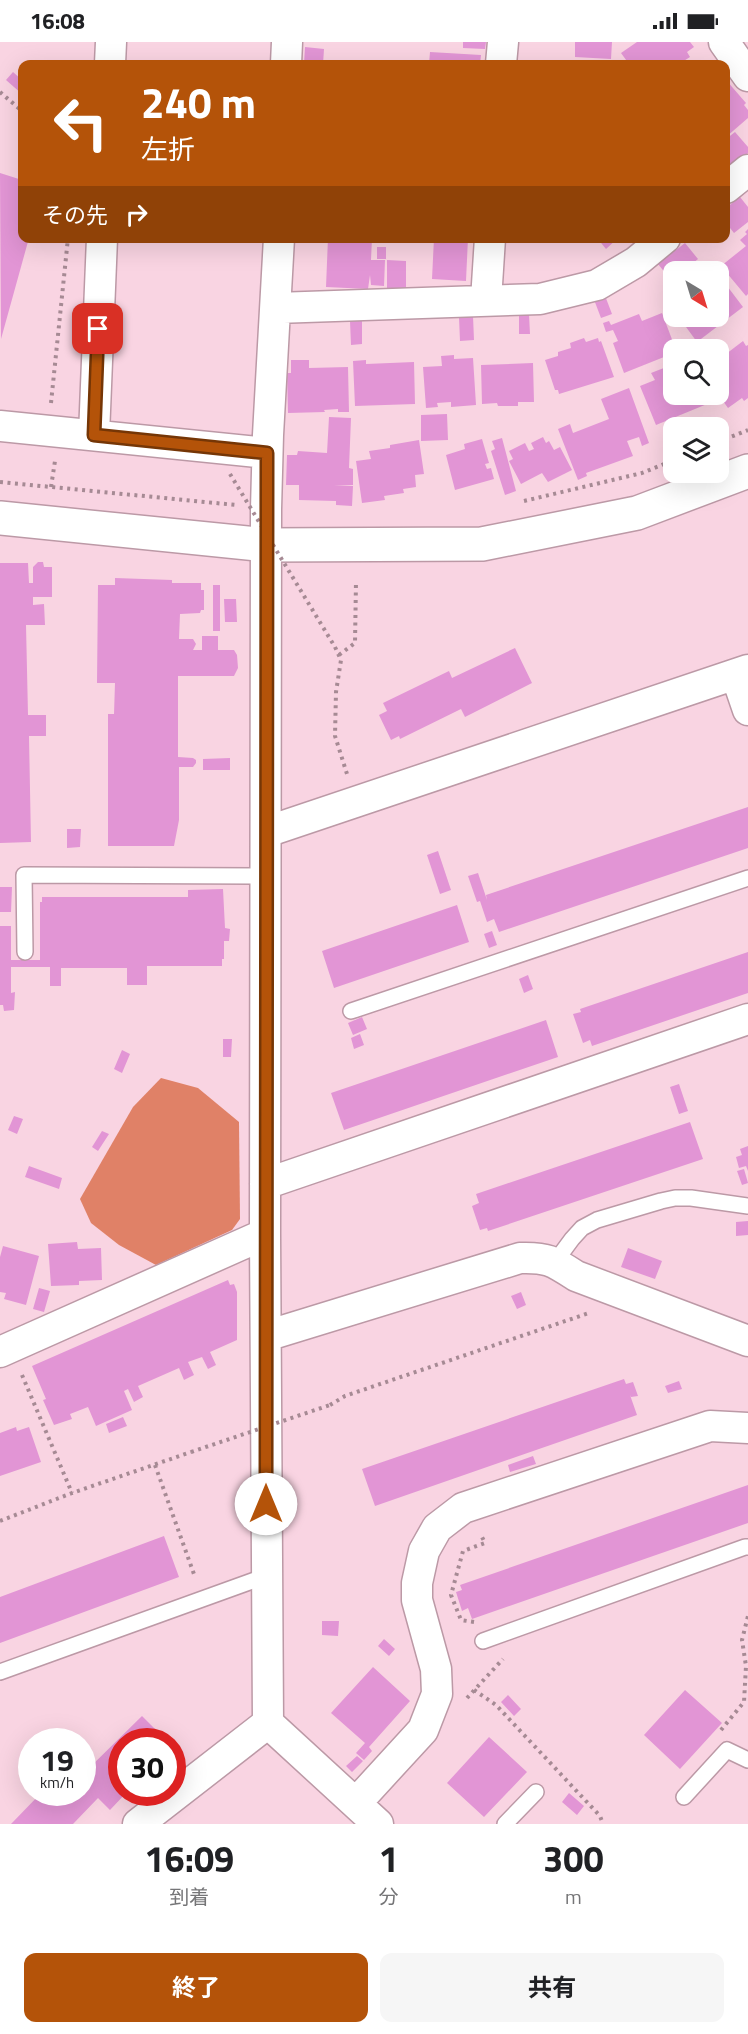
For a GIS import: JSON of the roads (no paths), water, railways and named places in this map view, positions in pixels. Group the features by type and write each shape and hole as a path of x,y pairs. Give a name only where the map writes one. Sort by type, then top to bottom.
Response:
{"street":[{"path":"110,60 111,42"},
{"path":"286,60 287,42"},
{"path":"501,60 503,42"},
{"path":"724,42 748,76"},
{"path":"730,185 748,170"},
{"path":"94,435 102,243"},
{"path":"279,243 266,509 265,1234 268,1723 378,1824"},
{"path":"486,300 490,243"},
{"path":"276,308 540,299 597,285 636,262 658,243"},
{"path":"0,426 267,453"},
{"path":"0,518 267,545 482,544 637,513 748,471"},
{"path":"266,832 742,672 748,710"},
{"path":"265,1184 748,1019"},
{"path":"5,1350 265,1234"},
{"path":"266,1336 520,1258 539,1257 555,1262 576,1276 748,1341"},
{"path":"356,1803 423,1730 437,1694 436,1669 417,1600 417,1583 424,1551 437,1528 463,1508 710,1426 748,1428"},
{"path":"138,1824 268,1723"}],"lane":[{"path":"25,952 24,875 266,876"},
{"path":"351,1011 748,878"},
{"path":"555,1262 582,1228 597,1220 661,1201 691,1198 748,1206"},
{"path":"483,1641 748,1547"},
{"path":"0,1672 266,1576"},
{"path":"684,1797 728,1750 748,1760"},
{"path":"505,1824 536,1792"}]}
